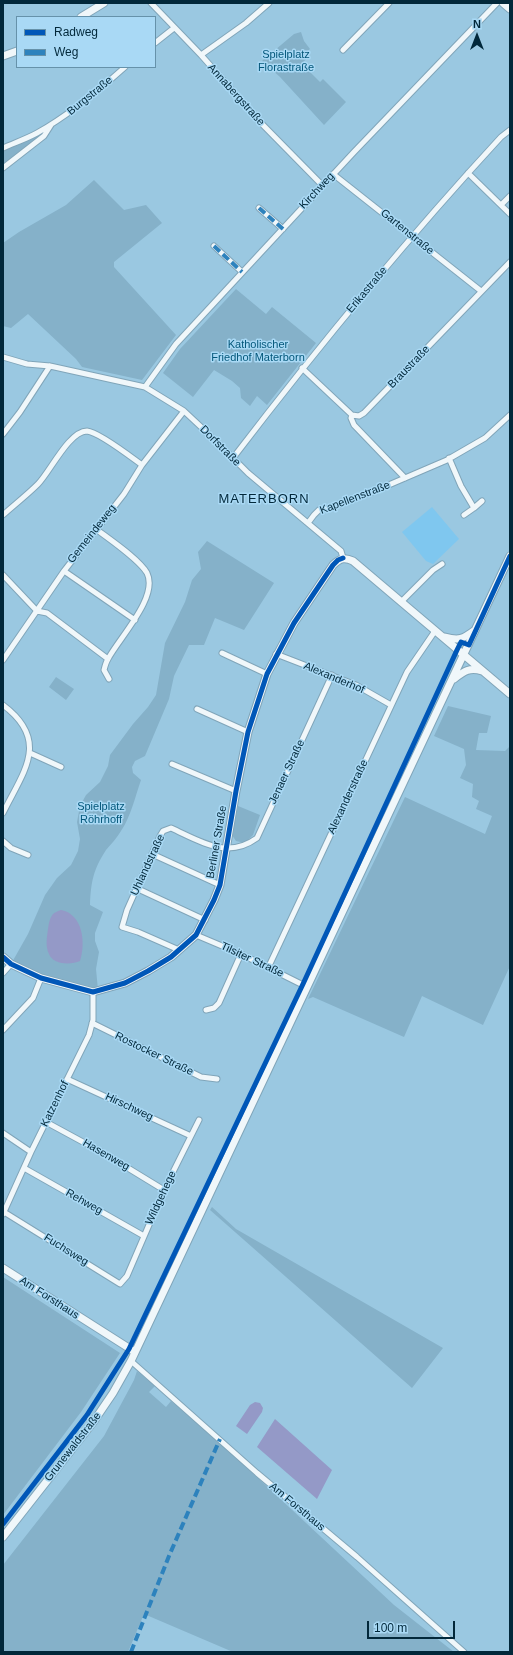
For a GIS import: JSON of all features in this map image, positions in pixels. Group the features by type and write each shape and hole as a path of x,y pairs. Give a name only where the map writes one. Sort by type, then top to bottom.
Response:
{"street":[{"path":"83,16 104,3"},
{"name":"Annabergstraße","path":"151,3 201,55 262,125 322,185"},
{"path":"201,55 246,23 269,3"},
{"path":"342,50 389,3"},
{"name":"Kirchweg","path":"145,386 176,344 242,272 322,185 497,3"},
{"path":"503,3 510,9"},
{"path":"156,42 174,28"},
{"path":"3,56 16,51"},
{"name":"Burgstraße","path":"3,148 36,133 53,123 96,93 124,68"},
{"name":"Burgstraße","path":"3,168 44,136 53,123"},
{"name":"Erikastraße","path":"233,458 302,368 412,236 501,137 510,130"},
{"path":"468,173 510,214"},
{"name":"Gartenstraße","path":"333,174 481,291"},
{"path":"501,205 510,196"},
{"path":"259,208 283,229"},
{"path":"214,246 242,272"},
{"name":"Braustraße","path":"352,415 359,416 364,413 510,262"},
{"name":"Dorfstraße","path":"3,357 27,364 50,366 145,386 184,411 248,473 341,552 343,558 353,561 510,694"},
{"path":"3,434 20,412 50,366"},
{"path":"302,368 352,415"},
{"name":"Gemeindeweg","path":"3,660 64,571 124,494 142,465 184,411"},
{"name":"Kapellenstraße","path":"352,415 351,418 354,425 405,478"},
{"name":"Kapellenstraße","path":"308,523 319,510 352,500 449,458 485,438 510,415"},
{"path":"3,515 39,483 66,445 79,432 88,431 99,435 142,465"},
{"path":"449,458 461,486 474,508"},
{"path":"464,515 482,502"},
{"path":"96,529 138,562 147,573 149,585 145,602 135,620 108,659 104,670 109,679"},
{"name":"Grunewaldstraße","path":"3,1537 94,1421 113,1393 131,1361 510,556"},
{"name":"Berliner Straße","path":"93,992 124,983 171,957 196,935 205,920 220,885 248,732 267,674 276,654 294,623 333,565 338,560 343,558"},
{"path":"401,602 433,570 442,564"},
{"path":"64,571 135,620"},
{"path":"3,575 37,611 47,613 108,659"},
{"path":"438,633 454,640 467,636 477,628"},
{"name":"Alexanderstraße","path":"268,968 407,672 438,633"},
{"path":"222,653 267,674"},
{"name":"Alexanderhof","path":"276,654 356,685 391,705"},
{"path":"453,679 470,669 484,672"},
{"name":"Jenaer Straße","path":"227,849 247,845 257,838 332,675"},
{"path":"3,705 26,729 30,741 30,754 27,763 3,813"},
{"path":"197,709 248,732"},
{"path":"30,754 61,767"},
{"path":"172,764 236,791"},
{"name":"Uhlandstraße","path":"179,950 138,932 122,927 136,888 152,854 163,831 171,828 213,846 227,849"},
{"path":"3,841 11,848 28,855"},
{"path":"152,854 220,885"},
{"path":"136,888 205,920"},
{"name":"Tilsiter Straße","path":"196,935 241,954 307,987"},
{"path":"206,1010 214,1008 219,1003 241,954"},
{"path":"3,957 11,964 41,978 93,992"},
{"path":"3,973 11,964"},
{"path":"3,1030 33,998 41,978"},
{"name":"Katzenhof","path":"3,1213 89,1035 92,1023 93,992"},
{"name":"Rostocker Straße","path":"92,1023 201,1077 217,1079"},
{"name":"Hirschweg","path":"68,1079 191,1136"},
{"name":"Wildgehege","path":"127,1276 164,1190 199,1120"},
{"name":"Hasenweg","path":"46,1122 105,1154 164,1190"},
{"path":"3,1133 32,1152"},
{"name":"Rehweg","path":"24,1168 144,1236"},
{"name":"Fuchsweg","path":"3,1213 120,1284 127,1276"},
{"name":"Am Forsthaus","path":"3,1268 135,1352"},
{"name":"Am Forsthaus","path":"131,1361 257,1473 357,1557 464,1652"}],"shaded area":[{"path":"432,507 459,539 433,564 426,561 402,532"},
{"path":"61,910 74,917 81,930 83,946 80,961 67,963 58,962 51,958 48,951 47,938 50,920 54,913"},
{"path":"255,1402 260,1403 263,1408 262,1412 247,1434 236,1426 250,1405"},
{"path":"275,1419 332,1470 317,1499 257,1447"}],"green space":[{"name":"Spielplatz Florastraße","path":"301,32 304,41 310,49 303,55 306,59 302,64 320,82 323,79 346,102 324,125 280,77 262,61 294,34"},
{"path":"53,123 44,136 3,168 3,148"},
{"path":"94,180 124,210 146,205 162,223 114,262 114,267 176,335 142,380 82,367 76,359 28,314 11,328 3,326 3,243 66,205"},
{"name":"Katholischer Friedhof Materborn","path":"236,289 266,314 272,307 316,343 267,405 257,396 250,406 241,398 240,388 232,381 214,370 193,397 163,373 180,349"},
{"name":"Spielplatz Röhrhoff","path":"207,541 274,583 244,630 215,618 204,645 189,645 174,676 169,699 145,756 135,761 132,767 133,773 141,780 128,819 116,839 102,857 95,870 92,883 90,905 103,912 95,933 95,941 99,952 96,969 98,990 41,978 11,964 28,934 45,895 57,878 71,865 78,851 80,839 77,822 80,806 86,795 100,782 108,766 110,755 156,695 165,643 185,602 192,580 201,569 198,552"},
{"path":"56,677 74,689 66,700 49,687"},
{"path":"448,706 491,716 487,733 479,733 476,750 505,751 510,746 510,966 483,1025 422,996 404,1037 313,997 308,999 405,797 485,834 492,816 476,809 479,801 472,797 473,784 460,778 466,765 464,749 434,736"},
{"path":"238,806 260,815 253,835 245,843 236,841 232,835"},
{"path":"212,1207 236,1229 443,1348 412,1388 210,1210"},
{"path":"3,1277 120,1353 81,1412 3,1515"},
{"path":"137,1371 155,1386 149,1392 166,1407 171,1401 216,1439 394,1605 454,1652 233,1652 144,1614 128,1652 3,1652 3,1565 104,1436 134,1380"}],"marked path":[{"path":"259,208 283,229"},
{"path":"214,246 242,272"},
{"path":"131,1652 169,1556 220,1439"}],"cycle path":[{"path":"3,1524 87,1415 129,1349 303,984 457,650 461,642 469,645 510,556"},
{"path":"3,957 11,964 41,978 93,992 125,983 148,971 171,957 196,935 220,885 248,732 267,674 294,623 333,565 338,560 343,558"}],"district":[{"name":"MATERBORN","path":"264,499"}]}
